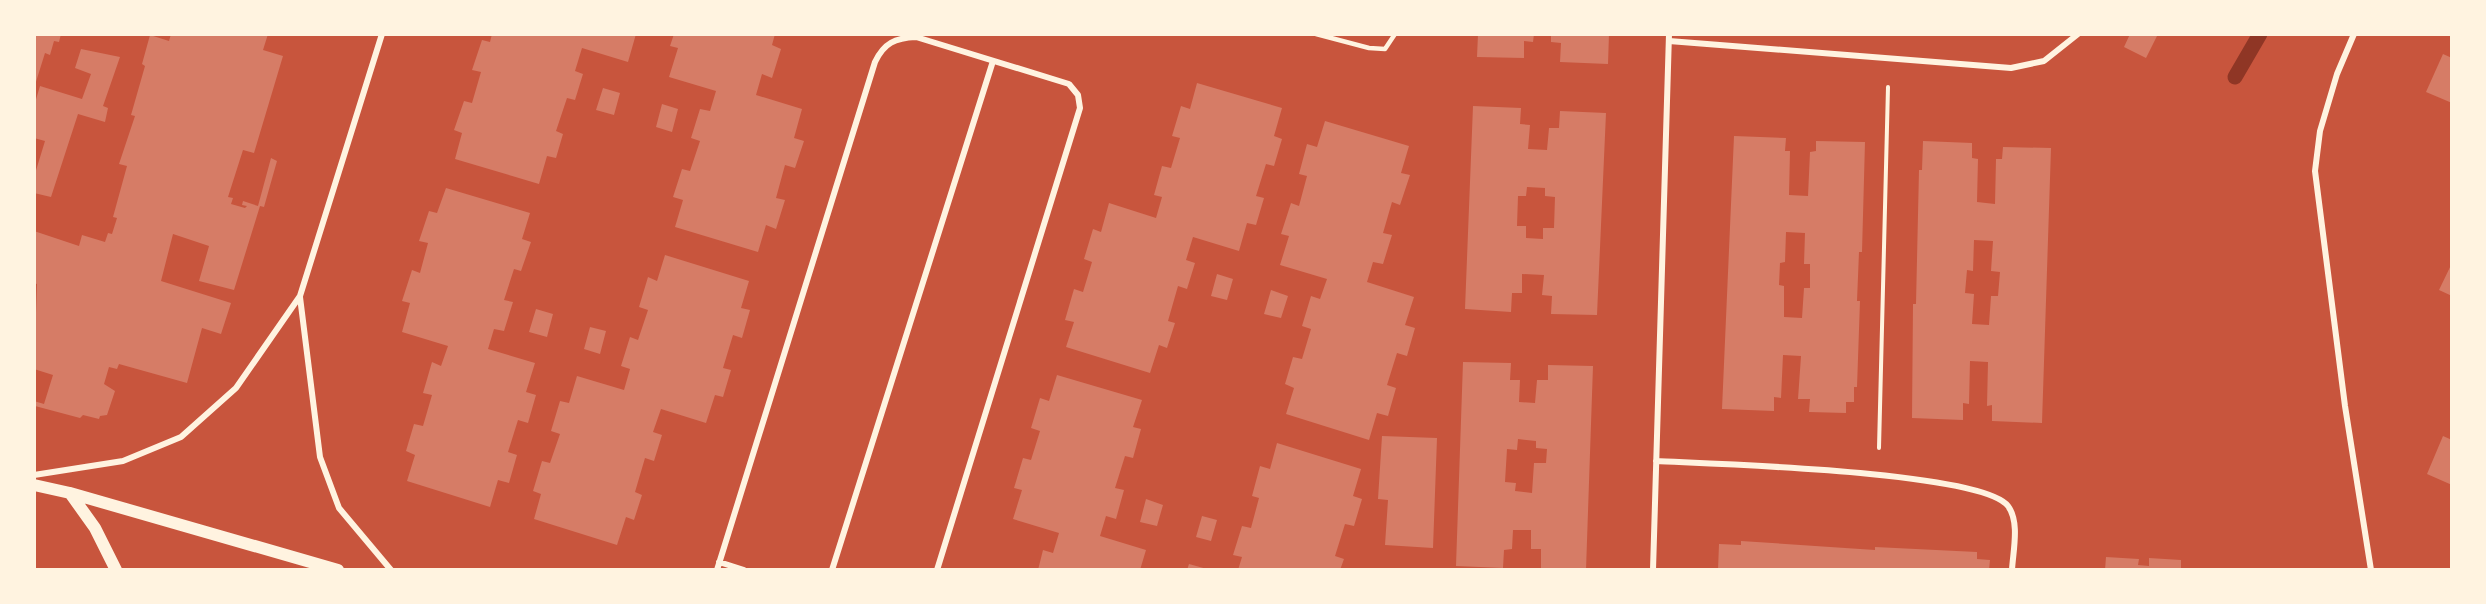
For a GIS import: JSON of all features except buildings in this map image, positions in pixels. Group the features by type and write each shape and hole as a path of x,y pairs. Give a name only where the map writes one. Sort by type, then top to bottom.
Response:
{"main road":[{"path":"34,485 70,493 338,570"},
{"path":"70,493 95,528 116,570"}],"street":[{"path":"34,475 123,461 181,437 236,388 300,296 382,34"},
{"path":"1653,570 1669,38 2011,68 2044,61 2070,44 2078,34"},
{"path":"2355,34 2337,74 2320,131 2315,171 2345,406 2371,570"},
{"path":"744,570 718,566 881,49 897,38 916,37 1069,84 1078,95 1080,108 937,570"},
{"path":"832,570 993,61"},
{"path":"300,296 320,457 339,508 391,570"},
{"path":"1656,461 1878,473 1990,493 2008,506 2014,522 2013,570"}],"lane":[{"path":"1316,34 1369,48 1385,49 1395,34"}],"path":[{"path":"1878,473 1889,58"}],"waterway":[{"path":"2235,77 2260,34"}]}
